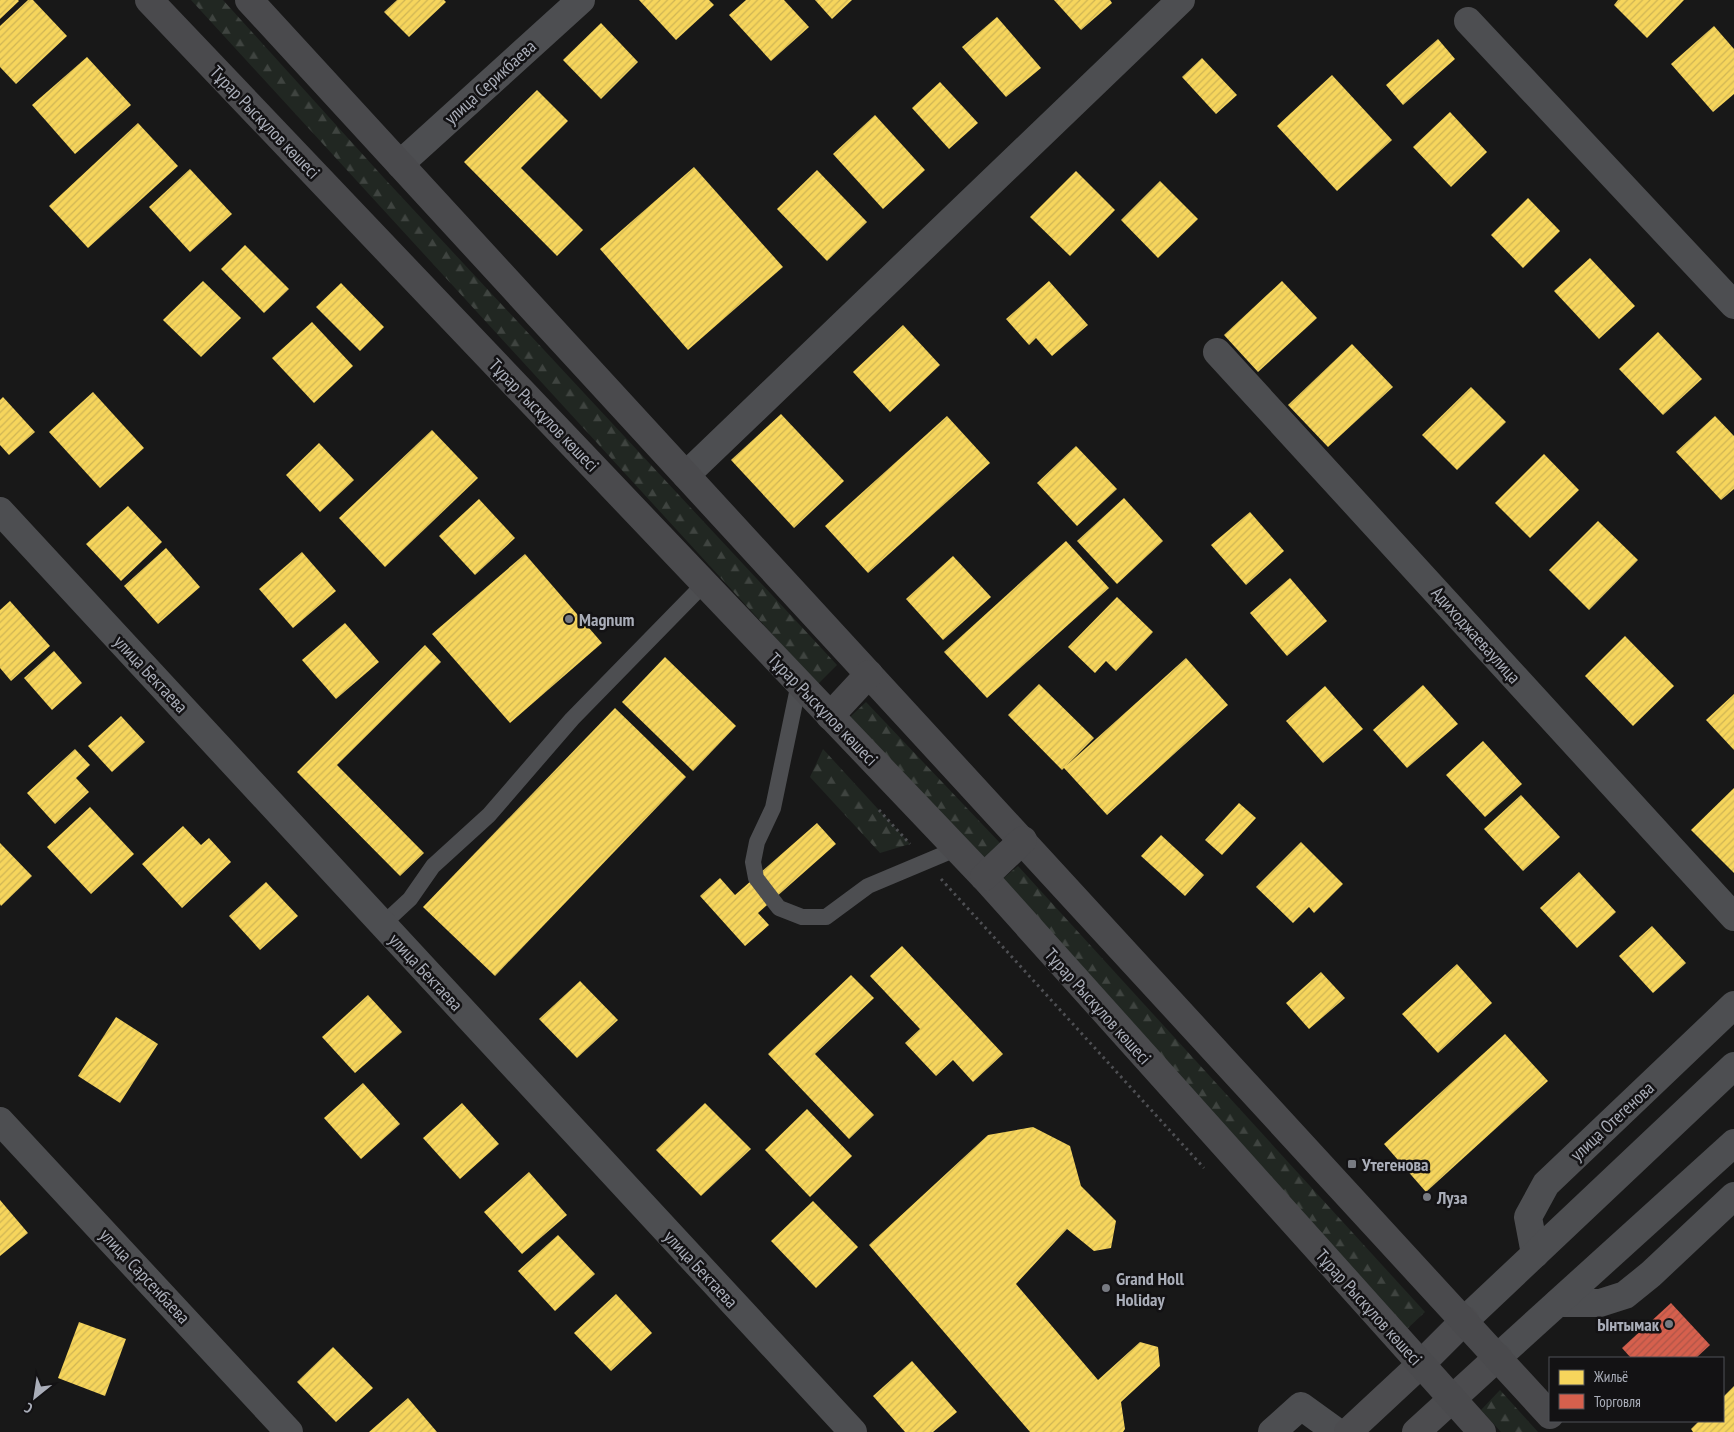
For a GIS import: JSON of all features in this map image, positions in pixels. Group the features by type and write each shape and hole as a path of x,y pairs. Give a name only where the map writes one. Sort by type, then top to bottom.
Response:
{"main road":[{"name":"Тұрар Рыскұлов көшесі","path":"149,0 984,877 1482,1432"},
{"path":"249,0 1465,1320 1549,1414"},
{"path":"830,716 869,674"},
{"path":"984,877 1023,840"},
{"path":"1348,1432 1465,1320"},
{"path":"1416,1432 1498,1357"},
{"path":"1556,1422 1566,1432"}],"street":[{"name":"улица Серикбаева","path":"400,164 581,0"},
{"path":"686,474 1181,0"},
{"path":"1468,21 1734,305"},
{"name":"Адиходжаеваулица","path":"1217,352 1734,917"},
{"name":"улица Бектаева","path":"0,510 853,1432"},
{"name":"улица Отегенова","path":"1535,1254 1528,1217 1546,1184 1734,1006"},
{"path":"1465,1320 1734,1066"},
{"name":"улица Сарсенбаева","path":"0,1121 289,1432"},
{"path":"1498,1357 1734,1143"},
{"path":"1558,1303 1600,1303 1624,1296 1651,1274 1734,1196"},
{"path":"1272,1432 1301,1406 1337,1432"}],"lane":[{"path":"382,925 410,899 433,866 488,815 572,719 704,584"},
{"path":"799,683 773,808 757,842 753,862 756,878 779,908 802,917 826,917 868,886 956,848"}],"green space":[{"path":"191,0 223,0 384,178 837,665 818,684"},
{"path":"866,702 1001,844 984,859 850,717"},
{"path":"823,749 910,844 880,853 810,777"},
{"path":"1018,866 1425,1312 1407,1329 1000,881"},
{"path":"1500,1390 1538,1432 1501,1432 1481,1410"}],"building: Жильё":[{"path":"0,0 18,0 19,1 0,19"},
{"path":"28,0 33,0 67,36 16,84 0,67 0,26"},
{"path":"397,0 444,0 446,2 409,37 384,12"},
{"path":"639,0 709,0 714,5 676,40"},
{"path":"746,0 784,0 809,27 771,61 729,15"},
{"path":"815,0 852,0 832,19"},
{"path":"1054,0 1110,0 1112,3 1081,30"},
{"path":"1618,0 1684,0 1647,38 1614,5"},
{"path":"997,17 1041,68 1006,97 962,47"},
{"path":"601,23 638,62 601,99 563,60"},
{"path":"1714,26 1734,49 1734,94 1713,112 1671,64"},
{"path":"1438,39 1455,59 1403,105 1386,85"},
{"path":"87,57 131,105 75,154 32,105"},
{"path":"1202,58 1237,95 1216,114 1182,77"},
{"path":"1332,75 1392,140 1337,191 1277,126"},
{"path":"940,82 978,123 949,149 912,108"},
{"path":"537,90 568,121 521,168 583,230 557,256 464,162"},
{"path":"1450,112 1487,152 1451,187 1413,147"},
{"path":"875,115 925,170 883,209 833,154"},
{"path":"138,123 178,166 88,248 49,206"},
{"path":"694,167 783,267 688,350 600,249"},
{"path":"190,169 232,214 190,252 149,207"},
{"path":"817,170 867,222 827,261 777,209"},
{"path":"1076,171 1115,210 1070,256 1030,217"},
{"path":"1160,181 1198,219 1158,258 1121,220"},
{"path":"1528,198 1560,231 1523,268 1491,235"},
{"path":"245,245 289,289 264,313 221,269"},
{"path":"1590,258 1635,306 1599,339 1554,291"},
{"path":"203,281 241,318 201,357 163,320"},
{"path":"1049,281 1088,325 1052,356 1036,338 1029,345 1006,319"},
{"path":"1282,281 1317,318 1258,372 1224,335"},
{"path":"341,283 384,327 360,351 316,307"},
{"path":"312,322 353,366 314,403 272,358"},
{"path":"903,325 940,365 890,412 853,372"},
{"path":"1658,332 1702,379 1663,415 1619,369"},
{"path":"1352,344 1393,387 1328,447 1288,405"},
{"path":"1471,387 1506,422 1457,470 1422,435"},
{"path":"93,392 144,448 100,488 49,432"},
{"path":"3,397 35,432 9,455 0,445 0,400"},
{"path":"781,414 844,481 794,528 731,460"},
{"path":"947,416 990,463 868,573 825,526"},
{"path":"1715,416 1734,436 1734,489 1721,500 1676,452"},
{"path":"432,430 478,478 385,567 339,518"},
{"path":"319,443 354,480 320,512 286,475"},
{"path":"1076,446 1117,489 1077,526 1037,483"},
{"path":"1544,454 1579,490 1530,538 1495,503"},
{"path":"1124,498 1163,541 1117,584 1077,541"},
{"path":"479,499 515,538 475,575 439,536"},
{"path":"128,506 162,542 121,581 86,544"},
{"path":"1250,512 1284,551 1246,585 1211,545"},
{"path":"1598,521 1638,560 1589,610 1549,570"},
{"path":"1066,541 1109,588 987,698 944,652"},
{"path":"166,548 200,587 158,624 124,586"},
{"path":"302,552 336,591 293,628 259,589"},
{"path":"525,554 602,643 510,723 432,634"},
{"path":"953,556 991,597 943,640 906,599"},
{"path":"1290,578 1327,621 1287,656 1250,613"},
{"path":"1117,597 1153,632 1116,671 1106,661 1095,673 1068,647"},
{"path":"10,601 50,646 11,681 0,668 0,610"},
{"path":"345,623 379,662 336,699 302,660"},
{"path":"1625,636 1674,686 1633,726 1585,676"},
{"path":"425,645 441,662 337,765 424,853 400,876 297,772"},
{"path":"54,651 82,683 52,710 24,678"},
{"path":"665,657 736,726 693,771 622,702"},
{"path":"1186,658 1228,705 1107,815 1064,768 1062,770 1008,715 1039,684 1094,738 1066,766"},
{"path":"1423,685 1458,724 1407,768 1373,730"},
{"path":"1325,686 1363,729 1323,763 1286,721"},
{"path":"1734,694 1734,750 1706,720"},
{"path":"615,708 686,777 495,976 423,907"},
{"path":"121,716 145,742 112,772 88,746"},
{"path":"1483,741 1522,784 1485,817 1446,775"},
{"path":"75,749 90,765 76,778 89,792 55,824 27,793"},
{"path":"1734,788 1734,873 1691,830"},
{"path":"1521,795 1560,837 1523,871 1484,829"},
{"path":"1239,803 1256,818 1222,855 1205,840"},
{"path":"90,807 134,854 91,894 47,847"},
{"path":"817,823 836,844 758,913 769,925 745,946 700,896 720,878 735,895"},
{"path":"183,826 201,845 209,838 231,862 182,908 142,864"},
{"path":"1161,835 1204,875 1185,896 1141,856"},
{"path":"1301,842 1343,884 1314,913 1309,907 1293,923 1256,887"},
{"path":"0,843 32,876 1,906 0,904"},
{"path":"1579,872 1616,912 1577,948 1540,908"},
{"path":"266,882 298,916 260,950 229,916"},
{"path":"1652,926 1686,963 1653,993 1619,956"},
{"path":"902,946 1003,1054 973,1082 953,1060 936,1076 905,1043 920,1029 870,976"},
{"path":"1457,964 1492,1003 1438,1053 1402,1014"},
{"path":"1321,972 1345,998 1309,1029 1286,1003"},
{"path":"851,975 874,998 815,1054 874,1115 849,1139 768,1054"},
{"path":"580,981 618,1020 577,1058 539,1019"},
{"path":"368,995 402,1032 355,1073 322,1037"},
{"path":"116,1017 158,1044 120,1103 78,1076"},
{"path":"1505,1034 1548,1081 1426,1192 1384,1144"},
{"path":"363,1083 400,1124 361,1159 324,1118"},
{"path":"462,1103 499,1144 460,1179 423,1138"},
{"path":"705,1103 751,1149 701,1196 656,1150"},
{"path":"807,1109 852,1156 810,1197 765,1150"},
{"path":"1033,1127 1070,1146 1081,1186 1116,1221 1111,1248 1094,1251 1067,1229 1016,1284 1098,1380 1140,1342 1158,1347 1160,1366 1121,1402 1125,1429 1123,1432 1030,1432 869,1245 988,1135"},
{"path":"529,1172 567,1215 522,1254 484,1212"},
{"path":"0,1200 28,1233 0,1256"},
{"path":"813,1201 858,1247 816,1288 771,1241"},
{"path":"558,1235 595,1274 555,1311 518,1271"},
{"path":"616,1294 652,1333 611,1371 574,1333"},
{"path":"79,1322 126,1339 105,1396 58,1378"},
{"path":"333,1347 373,1388 336,1422 297,1382"},
{"path":"912,1361 957,1412 933,1432 905,1432 873,1396"},
{"path":"1734,1386 1734,1432 1693,1432 1691,1429 1698,1422 1724,1422 1724,1396"},
{"path":"408,1398 437,1432 369,1432"}],"building: Торговля":[{"name":"Ынтымак","path":"1671,1303 1710,1345 1697,1357 1630,1357 1622,1348"}],"place":[{"name":"Magnum","path":"569,619"},
{"name":"Утегенова","path":"1352,1164"},
{"name":"Луза","path":"1427,1197"},
{"name":"Grand Holl Holiday","path":"1106,1288"},
{"name":"Ынтымак","path":"1669,1324"}]}
